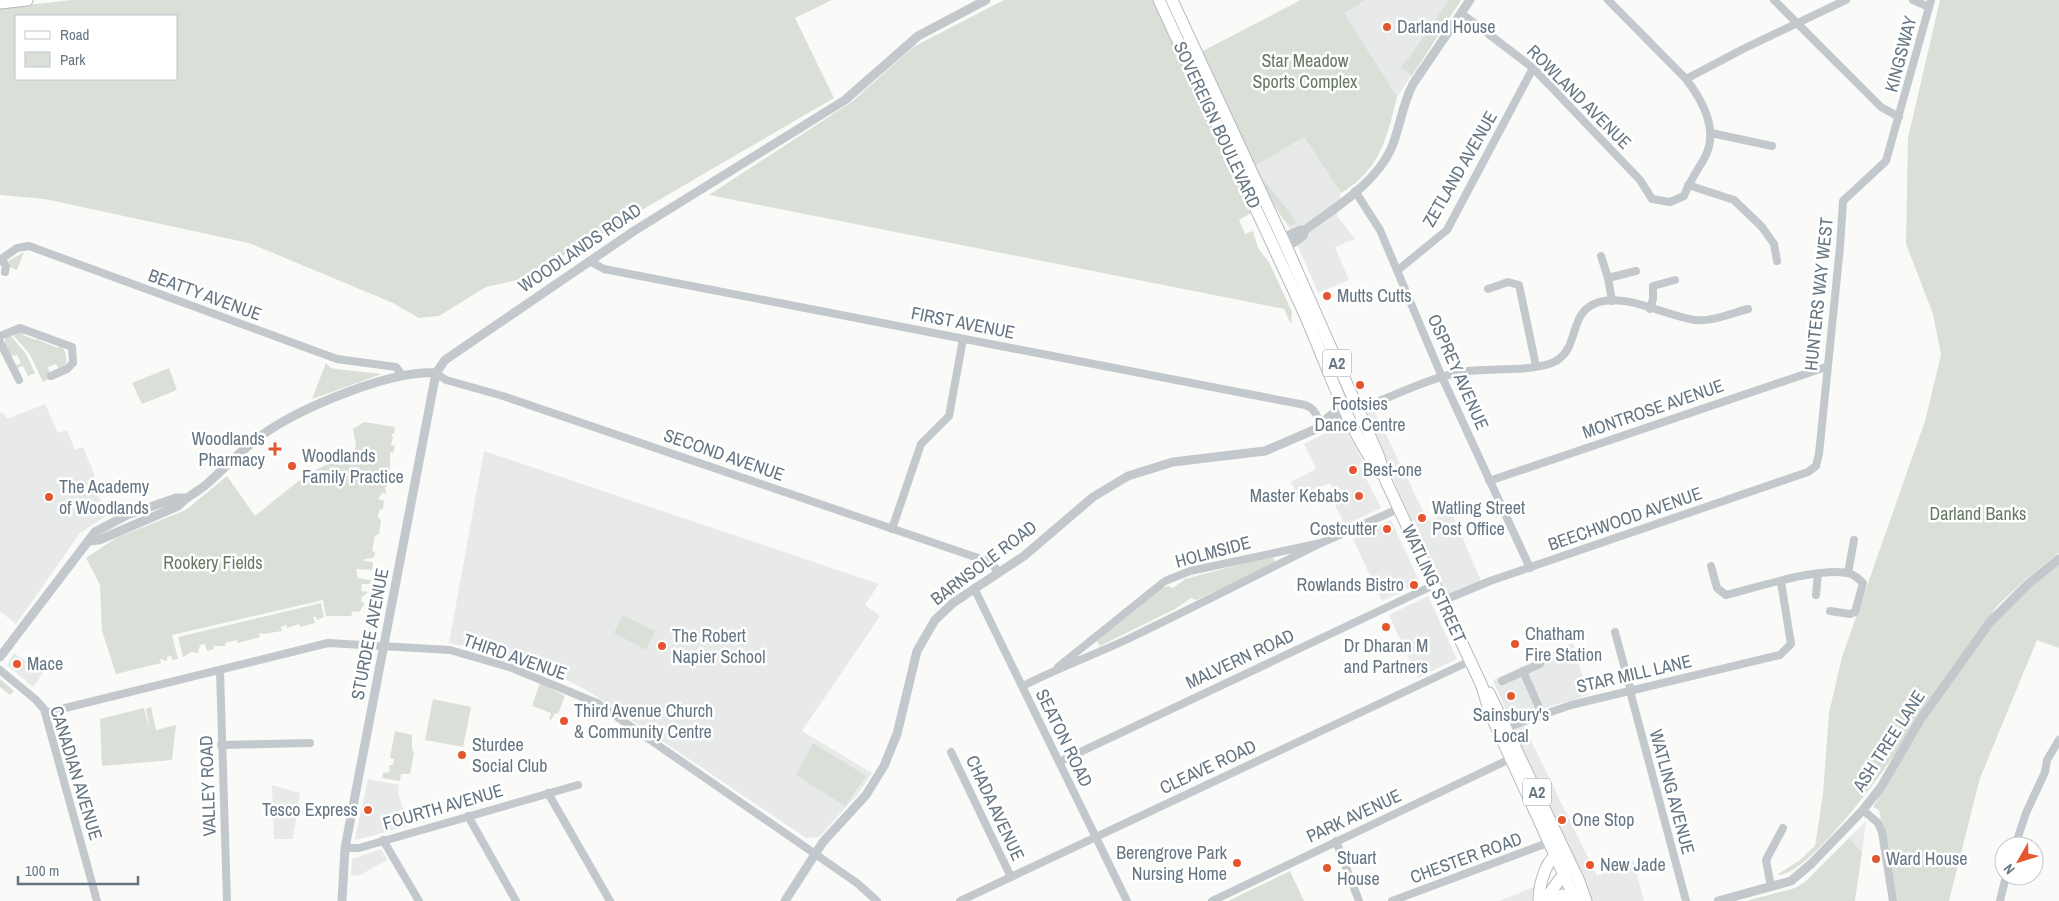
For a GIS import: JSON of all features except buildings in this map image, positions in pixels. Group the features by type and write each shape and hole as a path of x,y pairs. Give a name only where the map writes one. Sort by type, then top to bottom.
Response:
{"main road":[{"path":"0,3 27,0"},
{"name":"SOVEREIGN BOULEVARD","path":"1159,0 1273,247"},
{"name":"SOVEREIGN BOULEVARD","path":"1172,0 1284,242"},
{"name":"WATLING STREET","path":"1284,242 1371,461 1386,481 1482,686 1491,694 1510,759 1556,855"},
{"name":"WATLING STREET","path":"1273,247 1342,401 1353,413"},
{"name":"WATLING STREET","path":"1502,729 1568,872"},
{"path":"1540,901 1541,883 1552,858 1556,855"},
{"name":"A2","path":"1556,855 1568,872 1579,900"},
{"path":"1540,901 1568,872"},
{"path":"1548,901 1562,895 1579,900"}],"street":[{"name":"WOODLANDS ROAD","path":"436,373 445,360 589,261 845,100 918,36 986,0"},
{"path":"1273,247 1284,242 1300,230 1305,230 1354,191 1384,161 1391,149 1406,97 1470,0"},
{"path":"1608,0 1686,79 1703,105 1711,133 1706,157 1688,185 1734,200 1762,227 1774,244 1778,260"},
{"path":"1774,0 1881,107 1900,116"},
{"path":"1686,79 1745,48 1846,0"},
{"path":"1912,0 1930,4"},
{"name":"KINGSWAY","path":"1900,116 1930,4"},
{"name":"ROWLAND AVENUE","path":"1461,13 1533,68 1640,180 1652,199 1670,202 1684,196 1688,185"},
{"name":"ZETLAND AVENUE","path":"1398,270 1446,230 1533,68"},
{"name":"HUNTERS WAY WEST","path":"1816,465 1819,454 1843,201 1886,161 1900,116"},
{"path":"1711,133 1772,146"},
{"name":"OSPREY AVENUE","path":"1354,191 1380,230 1442,377 1530,568"},
{"name":"BEATTY AVENUE","path":"0,259 17,248 29,246 338,359 395,366 402,375"},
{"path":"1601,256 1612,300"},
{"path":"0,259 6,266 4,272"},
{"name":"FIRST AVENUE","path":"589,261 604,269 1305,405 1312,408 1318,416 1320,427"},
{"path":"1608,278 1636,271"},
{"path":"1650,309 1653,299 1653,286 1675,280"},
{"path":"1488,288 1508,282 1519,285 1536,366"},
{"path":"1353,413 1442,377 1463,371 1536,366 1556,361 1564,353 1573,337 1578,318 1584,310 1598,302 1612,300 1696,320 1748,310"},
{"path":"0,336 20,328 72,347 74,362 66,370 51,376"},
{"path":"892,528 921,444 949,416 963,339"},
{"path":"0,342 19,380"},
{"name":"MONTROSE AVENUE","path":"1489,480 1826,367"},
{"path":"0,657 70,562 95,532 110,523 176,498 185,498 205,486 260,436 279,424 342,395 402,375 421,372 436,373"},
{"name":"SECOND AVENUE","path":"436,373 446,380 512,400 987,560 1000,572"},
{"name":"STURDEE AVENUE","path":"342,901 345,848 436,373"},
{"name":"BARNSOLE ROAD","path":"1320,427 1321,423 1338,410 1342,401"},
{"name":"BARNSOLE ROAD","path":"785,901 831,832 866,795 884,766 897,734 914,660 935,620 953,603 1031,550 1093,497 1128,476 1154,466 1183,460 1261,452 1353,413"},
{"name":"BEECHWOOD AVENUE","path":"1442,601 1530,568 1808,472 1816,465"},
{"name":"HOLMSIDE","path":"1023,686 1058,667 1094,654 1321,543 1398,509"},
{"path":"1848,573 1854,540"},
{"name":"HOLMSIDE","path":"1058,667 1165,581 1190,571 1321,543"},
{"name":"HOLMSIDE","path":"1278,551 1282,562"},
{"name":"ASH TREE LANE","path":"1718,901 1790,881 1812,863 1863,810 1881,787 1920,720 1990,622 2034,578 2059,559"},
{"path":"1711,566 1716,588 1726,595 1818,573 1848,573 1859,578 1863,583 1855,612 1850,614 1830,611"},
{"path":"1816,595 1818,573"},
{"name":"STAR MILL LANE","path":"1502,729 1542,714 1780,655 1792,644 1781,582"},
{"name":"MALVERN ROAD","path":"1059,762 1434,585"},
{"name":"SEATON ROAD","path":"974,588 1127,901"},
{"name":"WATLING AVENUE","path":"1615,632 1686,901"},
{"path":"1087,642 1094,654"},
{"name":"THIRD AVENUE","path":"46,713 328,643 450,650 512,668 597,703 857,883 877,901"},
{"name":"CLEAVE ROAD","path":"960,901 1470,661"},
{"path":"1502,681 1540,664"},
{"name":"CANADIAN AVENUE","path":"0,670 40,703 46,713 98,901"},
{"name":"VALLEY ROAD","path":"220,671 227,901"},
{"path":"1523,672 1542,714"},
{"path":"2018,836 2026,813 2045,772 2047,760 2059,740"},
{"path":"222,745 310,743"},
{"name":"CHADA AVENUE","path":"951,752 1011,877"},
{"name":"PARK AVENUE","path":"1212,901 1510,759"},
{"name":"FOURTH AVENUE","path":"345,848 359,848 578,784"},
{"path":"548,793 610,901"},
{"path":"1863,810 1878,823 1882,832 1893,901"},
{"path":"468,816 516,901"},
{"path":"1771,887 1766,860 1783,828"},
{"path":"383,840 419,901"},
{"path":"1336,841 1359,901"},
{"name":"CHESTER ROAD","path":"1392,901 1550,842"},
{"path":"2000,901 2004,886"}],"shaded area":[{"path":"1366,0 1461,0 1397,97 1343,13"},
{"path":"1304,137 1341,193 1337,216 1355,239 1335,247 1349,280 1318,293 1295,239 1255,166"},
{"name":"The Academy of Woodlands","path":"45,404 58,433 67,430 75,450 83,447 95,476 88,480 109,514 80,533 16,624 0,611 0,413 3,412 7,419"},
{"path":"1373,408 1428,521 1451,511 1481,581 1447,597 1363,414"},
{"path":"1346,429 1363,462 1359,465 1381,508 1345,525 1335,505 1331,483 1298,495 1291,482 1316,469 1304,444 1331,430 1340,431"},
{"name":"The Robert Napier School","path":"484,451 879,584 865,605 880,616 802,731 872,773 857,795 819,837 806,838 585,689 530,663 449,643"},
{"path":"1391,520 1420,583 1382,601 1353,539"},
{"path":"1428,596 1457,659 1418,678 1389,615"},
{"path":"1573,643 1588,695 1519,716 1597,876 1633,860 1644,901 1592,901 1587,881 1573,870 1569,862 1493,680"},
{"path":"14,653 43,673 33,687 7,665"},
{"path":"368,779 399,785 398,792 408,826 356,840 355,838"},
{"path":"272,785 300,793 293,839 274,839"},
{"path":"1866,821 1862,852 1849,838"},
{"path":"381,849 387,860 358,876 351,875 352,859"},
{"path":"1534,887 1532,901 1499,901"}],"green space":[{"path":"72,0 832,0 795,18 834,98 525,278 486,287 439,316 419,318 393,303 249,243 45,199 0,195 0,8"},
{"path":"1004,0 1153,0 1251,213 1239,220 1245,234 1253,231 1258,248 1269,262 1292,312 1291,324 1284,309 709,195 853,101 913,47"},
{"name":"Star Meadow Sports Complex","path":"1301,0 1366,0 1344,13 1397,97 1390,126 1380,152 1365,174 1341,193 1304,137 1255,166 1201,52"},
{"path":"1449,0 1461,0 1412,76 1400,67 1409,58"},
{"name":"Darland Banks","path":"1940,0 2059,0 2059,553 2026,579 1997,606 1963,656 1990,622 2059,563 2059,648 2037,640 1980,778 1949,901 1897,901 1879,810 1873,807 1962,658 1903,744 1847,817 1820,848 1796,868 1777,875 1800,860 1815,846 1823,794 1829,713 1842,657 1925,421 1941,355 1933,314 1906,244 1908,138"},
{"path":"1262,177 1296,222 1291,226 1278,212"},
{"path":"24,252 17,270 10,267 8,261"},
{"path":"17,331 24,332 23,335 36,340 38,337 38,340 58,348 59,345 66,354 65,366 59,369 56,364 48,367 51,378 43,382 29,353 12,334"},
{"path":"10,335 26,354 35,373 28,376 23,366 17,368 16,365 21,363 17,355 11,356 5,345 5,339"},
{"path":"326,363 331,368 336,369 382,374 312,399"},
{"path":"169,368 177,390 142,404 132,383"},
{"name":"Rookery Fields","path":"364,422 395,427 394,433 391,435 393,437 391,445 395,446 393,453 390,452 390,470 388,470 384,480 388,481 387,487 385,487 386,494 382,493 378,499 384,501 383,509 379,510 378,517 381,520 379,534 375,536 372,551 375,552 374,558 365,559 364,561 373,562 372,570 356,569 358,578 371,580 370,584 362,584 361,591 368,592 362,597 361,602 365,603 359,612 353,611 351,616 326,616 323,600 172,635 178,659 172,660 171,656 167,657 167,661 160,659 161,663 116,674 102,631 100,585 86,558 116,538 186,510 227,476 255,516 306,475 304,470 309,467 312,472 346,455 354,455 356,445 353,429"},
{"path":"1272,556 1276,564 1196,600 1191,598 1175,609 1100,646 1096,640 1161,588 1169,586 1173,588 1185,579"},
{"path":"321,603 324,617 317,620 316,617 313,617 315,623 300,627 299,624 287,628 286,625 281,627 282,631 259,633 260,637 238,643 237,640 225,643 226,646 214,646 214,649 207,651 205,644 200,645 198,653 191,652 183,657 178,637"},
{"path":"623,615 655,631 646,650 614,633"},
{"path":"0,679 14,691 10,695 0,687"},
{"path":"540,683 565,696 558,714 555,713 551,720 549,719 551,713 532,706"},
{"path":"433,699 471,707 463,747 425,740"},
{"path":"151,707 156,730 176,725 172,760 102,766 100,719 144,708 150,731 146,709"},
{"path":"395,731 412,735 414,753 410,774 401,774 400,781 382,778 383,773 390,772 389,765 393,765 394,759 390,758"},
{"path":"813,743 866,776 845,806 796,775"},
{"path":"1849,838 1862,852 1855,901 1746,901 1795,888 1806,881"},
{"path":"1290,871 1304,901 1228,901"}],"place":[{"name":"Darland House","path":"1387,27"},
{"name":"Mutts Cutts","path":"1327,296"},
{"name":"Footsies Dance Centre","path":"1360,385"},
{"name":"Woodlands Pharmacy","path":"275,449"},
{"name":"Woodlands Family Practice","path":"292,466"},
{"name":"Best-one","path":"1353,470"},
{"name":"Master Kebabs","path":"1359,496"},
{"name":"The Academy of Woodlands","path":"49,497"},
{"name":"Watling Street Post Office","path":"1422,518"},
{"name":"Costcutter","path":"1387,529"},
{"name":"Rowlands Bistro","path":"1414,585"},
{"name":"Dr Dharan M and Partners","path":"1386,627"},
{"name":"Chatham Fire Station","path":"1515,644"},
{"name":"The Robert Napier School","path":"662,646"},
{"name":"Mace","path":"17,664"},
{"name":"Sainsbury's Local","path":"1511,696"},
{"name":"Third Avenue Church & Community Centre","path":"564,721"},
{"name":"Sturdee Social Club","path":"462,755"},
{"name":"Tesco Express","path":"368,810"},
{"name":"One Stop","path":"1562,820"},
{"name":"Ward House","path":"1876,859"},
{"name":"Berengrove Park Nursing Home","path":"1237,863"},
{"name":"New Jade","path":"1590,865"},
{"name":"Stuart House","path":"1327,868"}]}
